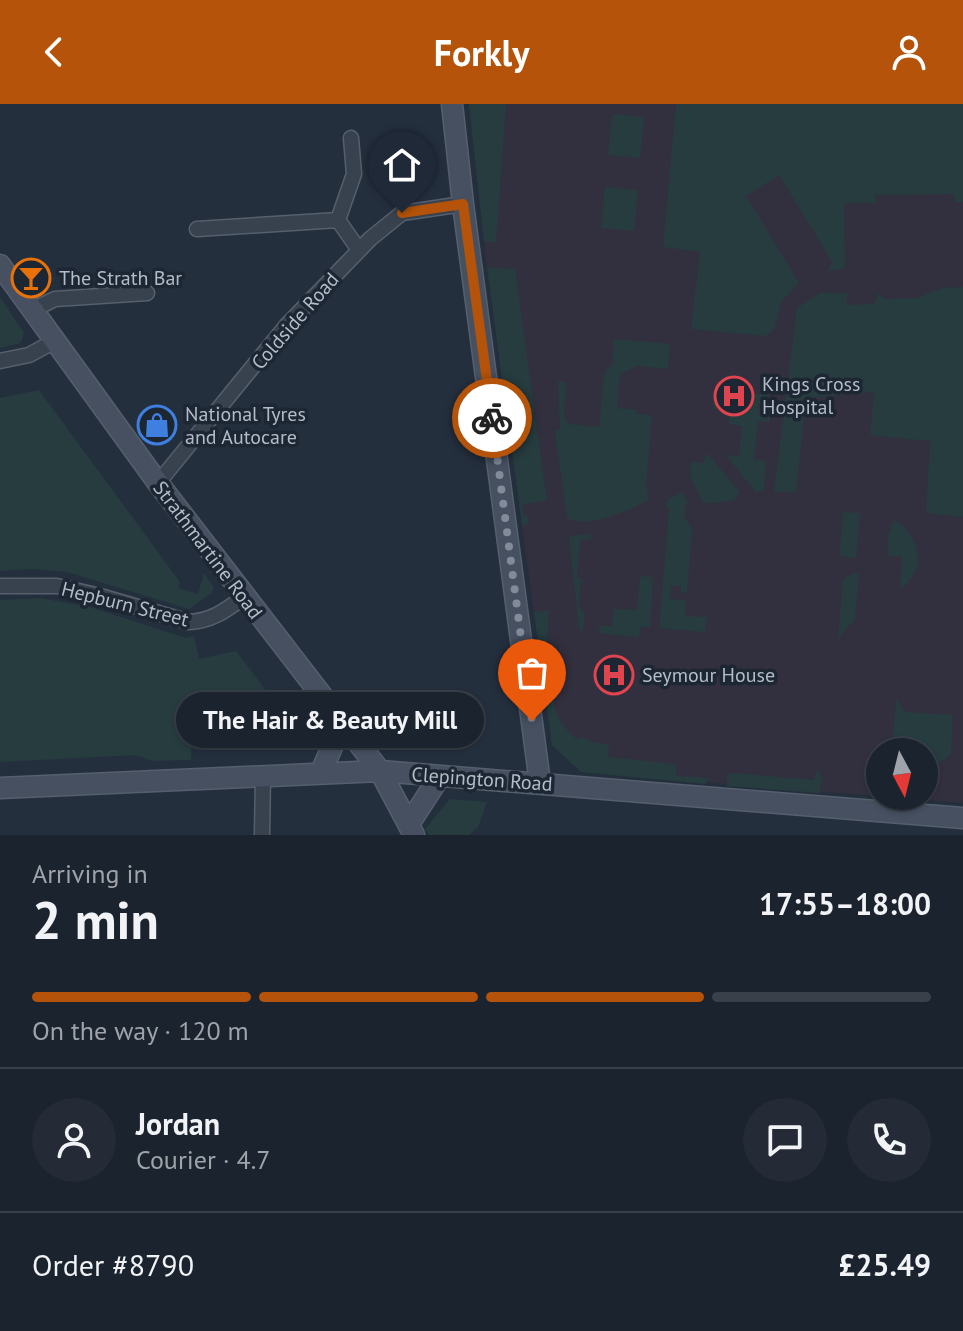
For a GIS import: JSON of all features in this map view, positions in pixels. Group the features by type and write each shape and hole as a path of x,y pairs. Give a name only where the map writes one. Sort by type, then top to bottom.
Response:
{"street":[{"path":"452,104 540,783"},
{"path":"338,220 354,174 351,138"},
{"name":"Coldside Road","path":"158,483 286,326 359,250 402,213 463,204"},
{"path":"197,229 338,220"},
{"path":"338,220 359,250"},
{"name":"Strathmartine Road","path":"0,265 158,483 380,771 412,830"},
{"path":"32,310 55,299 147,293"},
{"path":"0,361 29,355 55,341"},
{"name":"Hepburn Street","path":"0,586 57,586 189,622 203,621 220,614 244,597"},
{"path":"321,772 343,722"},
{"name":"Clepington Road","path":"0,788 380,771 963,818"},
{"path":"262,835 263,775"},
{"path":"412,830 440,776"}],"shaded area":[{"name":"Kings Cross Hospital","path":"469,104 741,104 753,123 963,104 963,803 938,801 938,738 866,738 866,795 581,772 552,745 487,267"}],"green space":[{"path":"469,104 506,104 496,242 484,242"},
{"path":"676,104 963,104 963,202 955,202 954,194 875,195 875,203 844,203 845,268 827,272 832,262 779,175 746,196 799,283 781,302 774,330 766,336 691,329 700,252 663,247"},
{"path":"612,114 644,117 640,158 608,155"},
{"path":"605,187 638,190 634,231 601,228"},
{"path":"487,267 515,269 547,501 522,504 529,524 522,525"},
{"path":"963,287 963,517 926,513 930,441 870,435 874,392 806,398 796,492 774,492 797,308 820,293 847,293 847,305 874,304 878,293 885,299 917,298 942,288"},
{"path":"0,297 24,333 21,343 0,348"},
{"path":"614,339 670,344 668,369 637,366 620,374 617,408 652,415 646,486 649,500 608,517 575,521 567,518 555,431 560,430 558,381 566,382 564,415 568,424 599,427 604,374 607,367 612,367"},
{"path":"39,390 180,582 178,588 198,594 204,573 214,588 212,593 189,609 67,572 33,569 0,571 0,398"},
{"path":"714,390 770,397 771,404 759,404 759,414 770,416 769,422 758,421 754,460 766,461 764,489 756,493 726,455 739,456 742,426 729,424 729,410 713,409"},
{"path":"705,455 709,455 739,491 734,501 703,503 690,475 691,462 704,463"},
{"path":"683,492 688,502 685,516 692,529 687,593 681,592 681,586 671,586 670,599 686,600 685,616 707,617 705,632 659,628 669,511 665,504 667,499"},
{"path":"843,512 860,513 856,558 839,556"},
{"path":"894,520 909,534 918,556 915,573 900,590 902,557 887,556 888,536"},
{"path":"589,534 592,539 580,540 577,578 581,578 579,607 585,614 583,631 579,629 569,536"},
{"path":"859,574 855,619 838,639 843,579"},
{"path":"640,576 653,577 650,627 640,627 639,637 598,633 600,626 612,626 614,609 637,610"},
{"path":"40,598 90,607 186,638 194,636 199,659 236,651 296,730 191,735 191,760 152,761 136,755 0,762 0,600"},
{"path":"549,610 545,672 552,673 556,710 570,733 578,740 582,737 609,745 608,757 676,764 676,776 709,778 705,784 581,772 552,745 534,612"},
{"path":"896,698 905,712 953,715 951,753 939,764 938,738 893,738"},
{"path":"816,770 822,776 820,793 727,786 727,776 732,773 814,780"},
{"path":"450,799 487,802 478,827 469,835 429,835 425,829"}],"way so far":[{"path":"492,418 532,721"}],"place":[{"name":"The Strath Bar","path":"31,278"},
{"name":"Kings Cross Hospital","path":"734,396"},
{"name":"National Tyres and Autocare","path":"157,425"},
{"name":"Seymour House","path":"614,675"},
{"name":"The Hair & Beauty Mill","path":"532,721"}],"route":[{"path":"402,213 463,204 492,418"}]}
